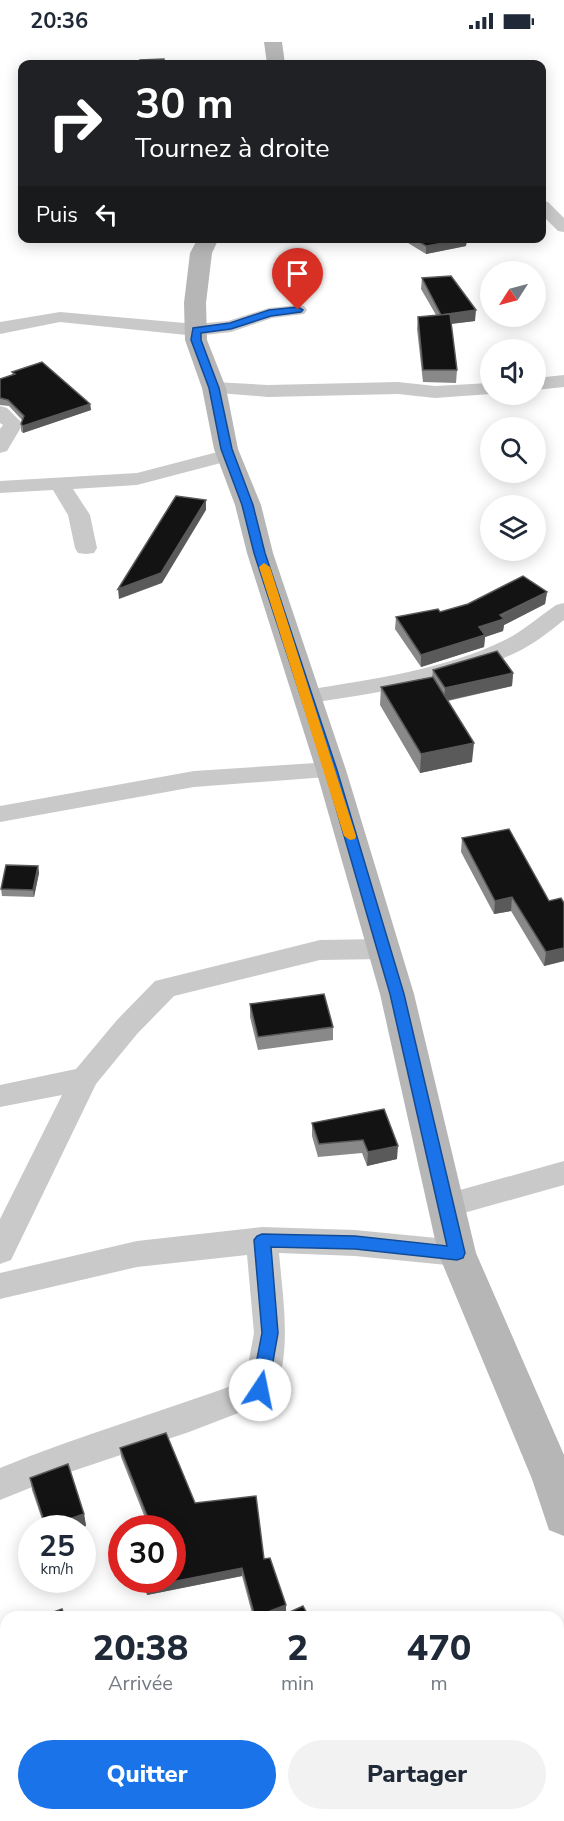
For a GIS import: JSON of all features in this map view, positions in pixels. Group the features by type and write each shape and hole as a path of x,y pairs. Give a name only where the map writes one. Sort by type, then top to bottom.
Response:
{"main road":[{"path":"273,42 275,60"},
{"path":"206,243 201,253 195,303 196,340 214,388 229,455 248,505 260,553 331,770 397,994 457,1253 553,1479 564,1516"}],"street":[{"path":"546,200 564,227"},
{"path":"0,328 60,317 196,330 231,326 269,313 298,310"},
{"path":"546,383 564,381"},
{"path":"214,388 268,391 398,388 435,392 480,390"},
{"path":"0,412 13,424 0,447"},
{"path":"0,487 137,479 229,455"},
{"path":"59,483 79,515 86,548"},
{"path":"306,697 397,680 489,655 537,631 564,610"},
{"path":"0,814 194,779 331,770"},
{"path":"0,1251 85,1078 127,1027 165,988 321,950 384,949"},
{"path":"0,1096 85,1078"},
{"path":"446,1206 564,1173"},
{"path":"0,1286 137,1254 262,1240 355,1243 457,1253"},
{"path":"0,1484 62,1459 189,1417 260,1390 270,1333 262,1240"}],"building":[{"path":"421,243 444,243 426,246"},
{"path":"451,276 476,310 441,315 422,278"},
{"path":"450,314 457,370 423,370 418,317"},
{"path":"42,362 90,404 23,426 21,424 24,416 8,400 0,398 0,379 15,374 12,372"},
{"path":"176,496 206,500 161,573 118,589"},
{"path":"523,576 547,592 500,615 504,619 479,627 485,635 421,655 396,617 438,609 440,612 468,604"},
{"path":"497,651 513,673 445,688 433,670"},
{"path":"433,677 474,743 421,754 381,687"},
{"path":"509,829 549,901 561,898 564,903 564,948 546,952 512,897 495,901 462,838"},
{"path":"6,865 38,866 33,890 1,889"},
{"path":"324,994 333,1027 258,1037 250,1004"},
{"path":"384,1109 398,1146 368,1152 363,1140 319,1144 312,1123"},
{"path":"166,1433 195,1503 256,1496 264,1559 270,1558 286,1605 270,1611 253,1611 242,1568 186,1579 186,1515 147,1515 120,1448"},
{"path":"68,1464 84,1514 42,1515 30,1478"},
{"path":"303,1606 306,1611 292,1611"}],"slow traffic":[{"path":"264,567 331,770 350,836"}],"route":[{"path":"260,1390 270,1333 262,1240 355,1243 457,1253 397,994 331,770 260,553 248,505 226,449 214,388 196,340 196,330 231,326 269,313 298,310"}]}
